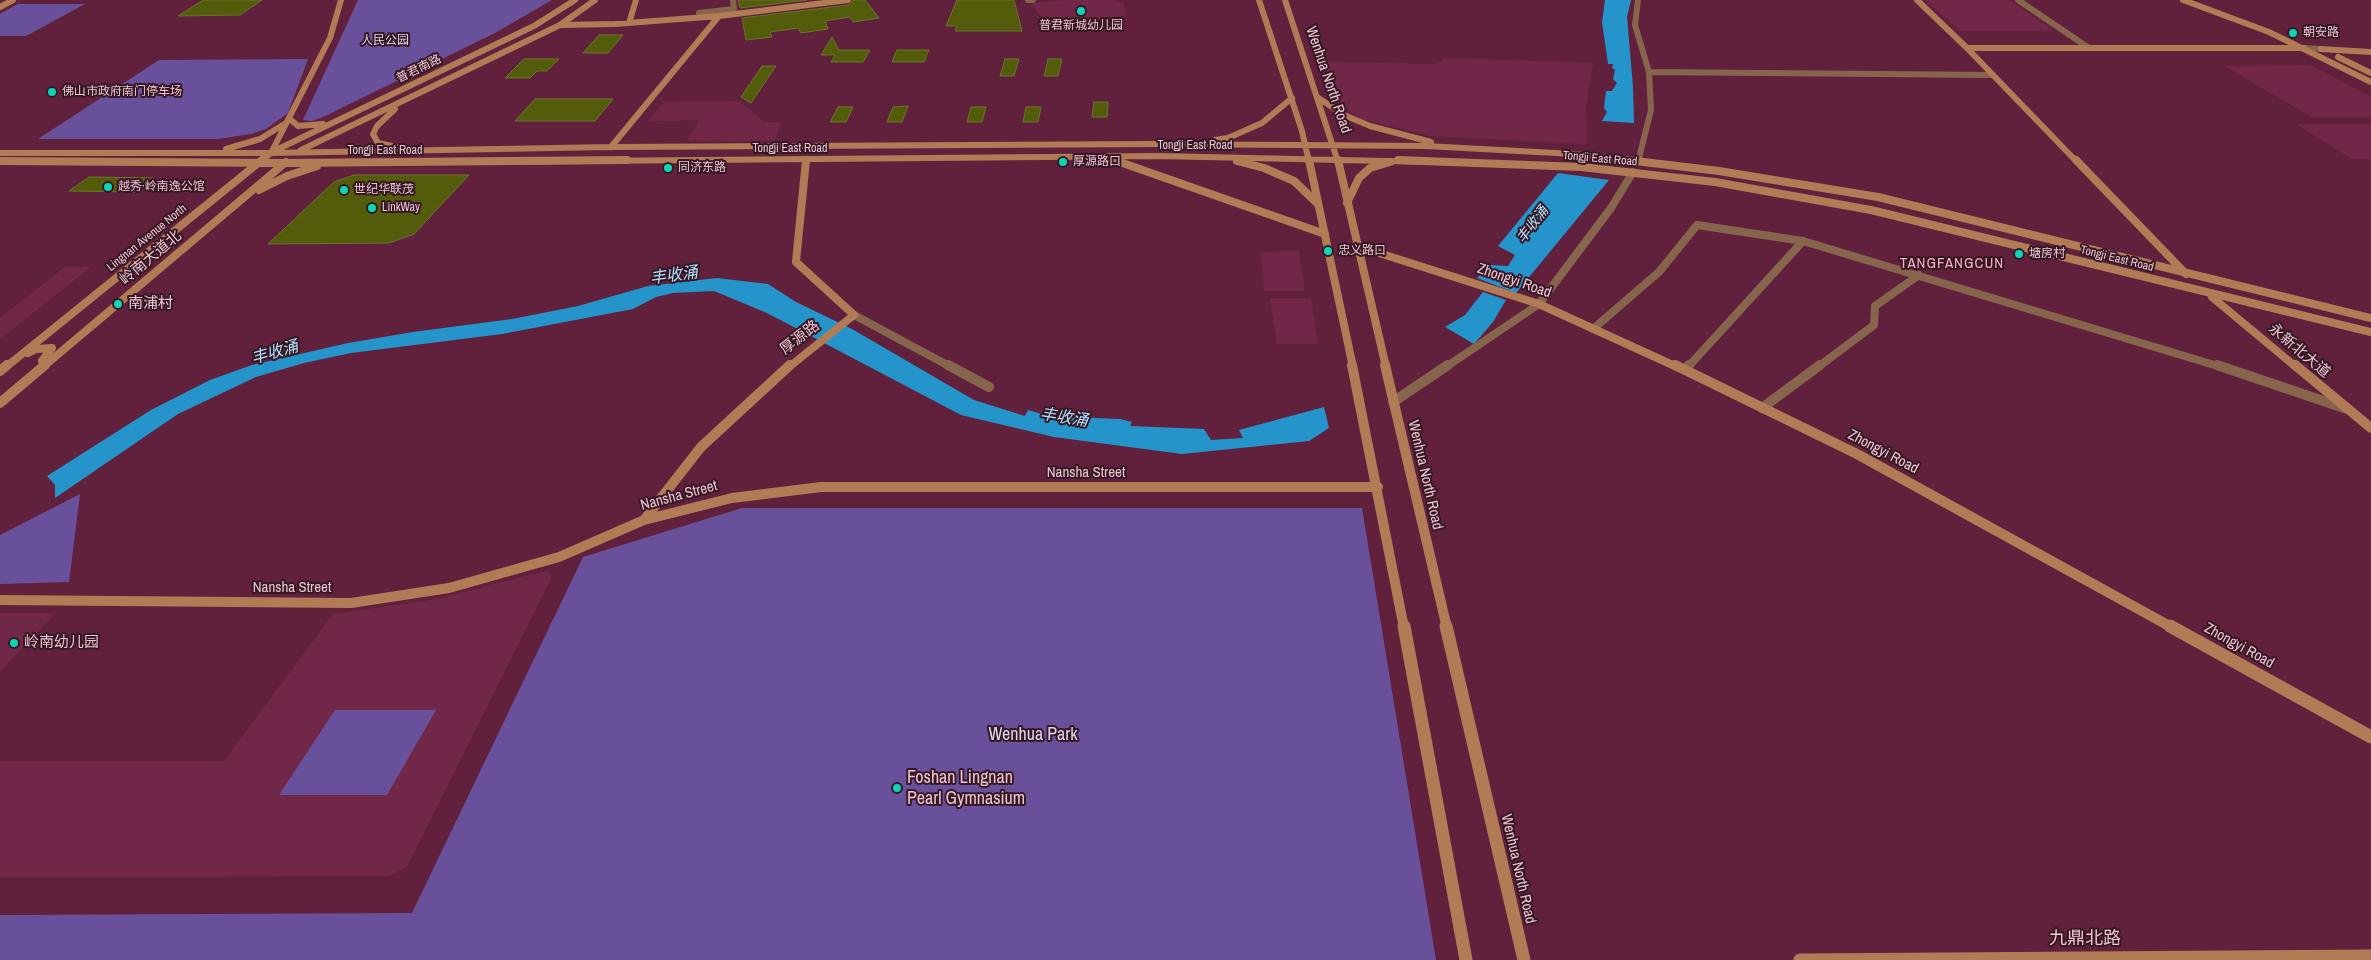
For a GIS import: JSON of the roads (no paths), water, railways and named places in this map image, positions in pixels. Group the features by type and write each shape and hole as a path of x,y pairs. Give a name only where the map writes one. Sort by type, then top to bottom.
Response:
{"main road":[{"path":"0,7 13,0"},
{"name":"Lingnan Avenue North","path":"0,371 270,153 290,119 330,38 341,0"},
{"name":"普君南路","path":"270,153 534,26 575,0"},
{"name":"普君南路","path":"298,152 560,25 595,0"},
{"path":"629,23 636,0"},
{"path":"560,25 629,23 719,16 848,0"},
{"path":"1259,0 1292,98 1309,158 1378,487 1466,960"},
{"name":"Wenhua North Road","path":"1285,0 1334,145 1524,960"},
{"name":"永新北大道","path":"1917,0 1967,48 2186,274 2371,428"},
{"path":"2182,0 2236,19 2304,48 2371,82"},
{"path":"2197,0 2239,14 2321,49 2371,73"},
{"path":"611,148 719,16"},
{"path":"1967,48 2304,48"},
{"path":"2321,49 2371,52"},
{"path":"1317,97 1344,115 1370,126 1408,137 1466,148"},
{"path":"410,98 377,126 373,134 378,142 401,147 443,150"},
{"path":"1180,144 1228,138 1262,123 1292,98"},
{"path":"208,153 248,144 274,132 290,119 293,124 304,126 323,124 345,118"},
{"name":"Tongji East Road","path":"0,153 270,153 611,148 1180,144 1466,148 1574,154 1719,171 1878,197 2371,318"},
{"name":"岭南大道北","path":"3,401 298,152"},
{"path":"1104,157 1325,234"},
{"path":"1219,157 1264,168 1294,181 1318,204"},
{"name":"Tongji East Road","path":"0,162 285,163 1219,157 1337,158 1581,167 1715,182 1871,210 2371,332"},
{"path":"806,160 796,262 854,315"},
{"path":"1347,204 1359,178 1370,168 1400,160"},
{"path":"241,200 287,176 312,167 340,162"},
{"name":"Zhongyi Road","path":"1357,246 1534,303 1686,370 1857,454 2371,737"},
{"name":"厚源路","path":"644,520 701,447 806,351 854,315"},
{"path":"3,401 13,384 50,354 52,348 36,349 14,360"},
{"name":"Nansha Street","path":"0,600 351,603 449,588 550,560 644,520 732,498 821,487 1378,487"},
{"name":"九鼎北路","path":"1800,960 2371,956"}],"street":[{"path":"700,17 699,13 734,9 734,0"},
{"path":"1028,0 1033,0"},
{"path":"1637,162 1651,110 1649,72 1635,26 1638,0"},
{"path":"2018,0 2089,48"},
{"path":"2304,48 2321,49"},
{"path":"1649,72 1993,75"},
{"path":"1393,402 1534,303 1611,208 1632,172"},
{"path":"1593,329 1659,272 1697,225 1803,241 2239,372 2348,409"},
{"path":"1686,370 1803,241"},
{"path":"1762,408 1874,325 1875,306 1919,275"},
{"path":"854,315 989,387"}],"water":[{"path":"1605,0 1631,0 1627,17 1634,123 1602,121 1607,112 1604,108 1606,91 1612,91 1617,83 1613,79 1615,70 1612,68 1613,64 1608,64 1602,22"},
{"name":"丰收涌","path":"1558,173 1609,180 1516,293 1477,278 1490,265 1508,266 1515,255 1498,246"},
{"name":"丰收涌","path":"717,278 768,284 796,302 852,329 974,400 1025,416 1028,410 1049,416 1120,419 1132,422 1130,426 1204,429 1211,440 1243,438 1239,430 1324,407 1329,428 1309,441 1182,454 1054,437 961,415 767,313 714,291 673,293 656,297 633,309 502,334 351,353 304,363 256,377 178,414 55,498 55,485 47,476 151,410 210,380 252,365 348,343 512,319 578,306 648,286"},
{"path":"1483,292 1506,300 1493,322 1474,344 1445,327 1465,315"}],"place":[{"name":"普君新城幼儿园","path":"1081,11"},
{"name":"朝安路","path":"2293,33"},
{"name":"佛山市政府南门停车场","path":"52,92"},
{"name":"厚源路口","path":"1063,162"},
{"name":"同济东路","path":"668,168"},
{"name":"越秀·岭南逸公馆","path":"108,187"},
{"name":"世纪华联茂","path":"344,190"},
{"name":"LinkWay","path":"372,208"},
{"name":"忠义路口","path":"1328,251"},
{"name":"塘房村","path":"2019,254"},
{"name":"南浦村","path":"118,304"},
{"name":"岭南幼儿园","path":"14,643"},
{"name":"Foshan Lingnan Pearl Gymnasium","path":"897,788"}],"district":[{"name":"TANGFANGCUN","path":"1952,264"}],"park label":[{"name":"人民公园","path":"385,41"},
{"name":"Wenhua Park","path":"1033,735"}]}
